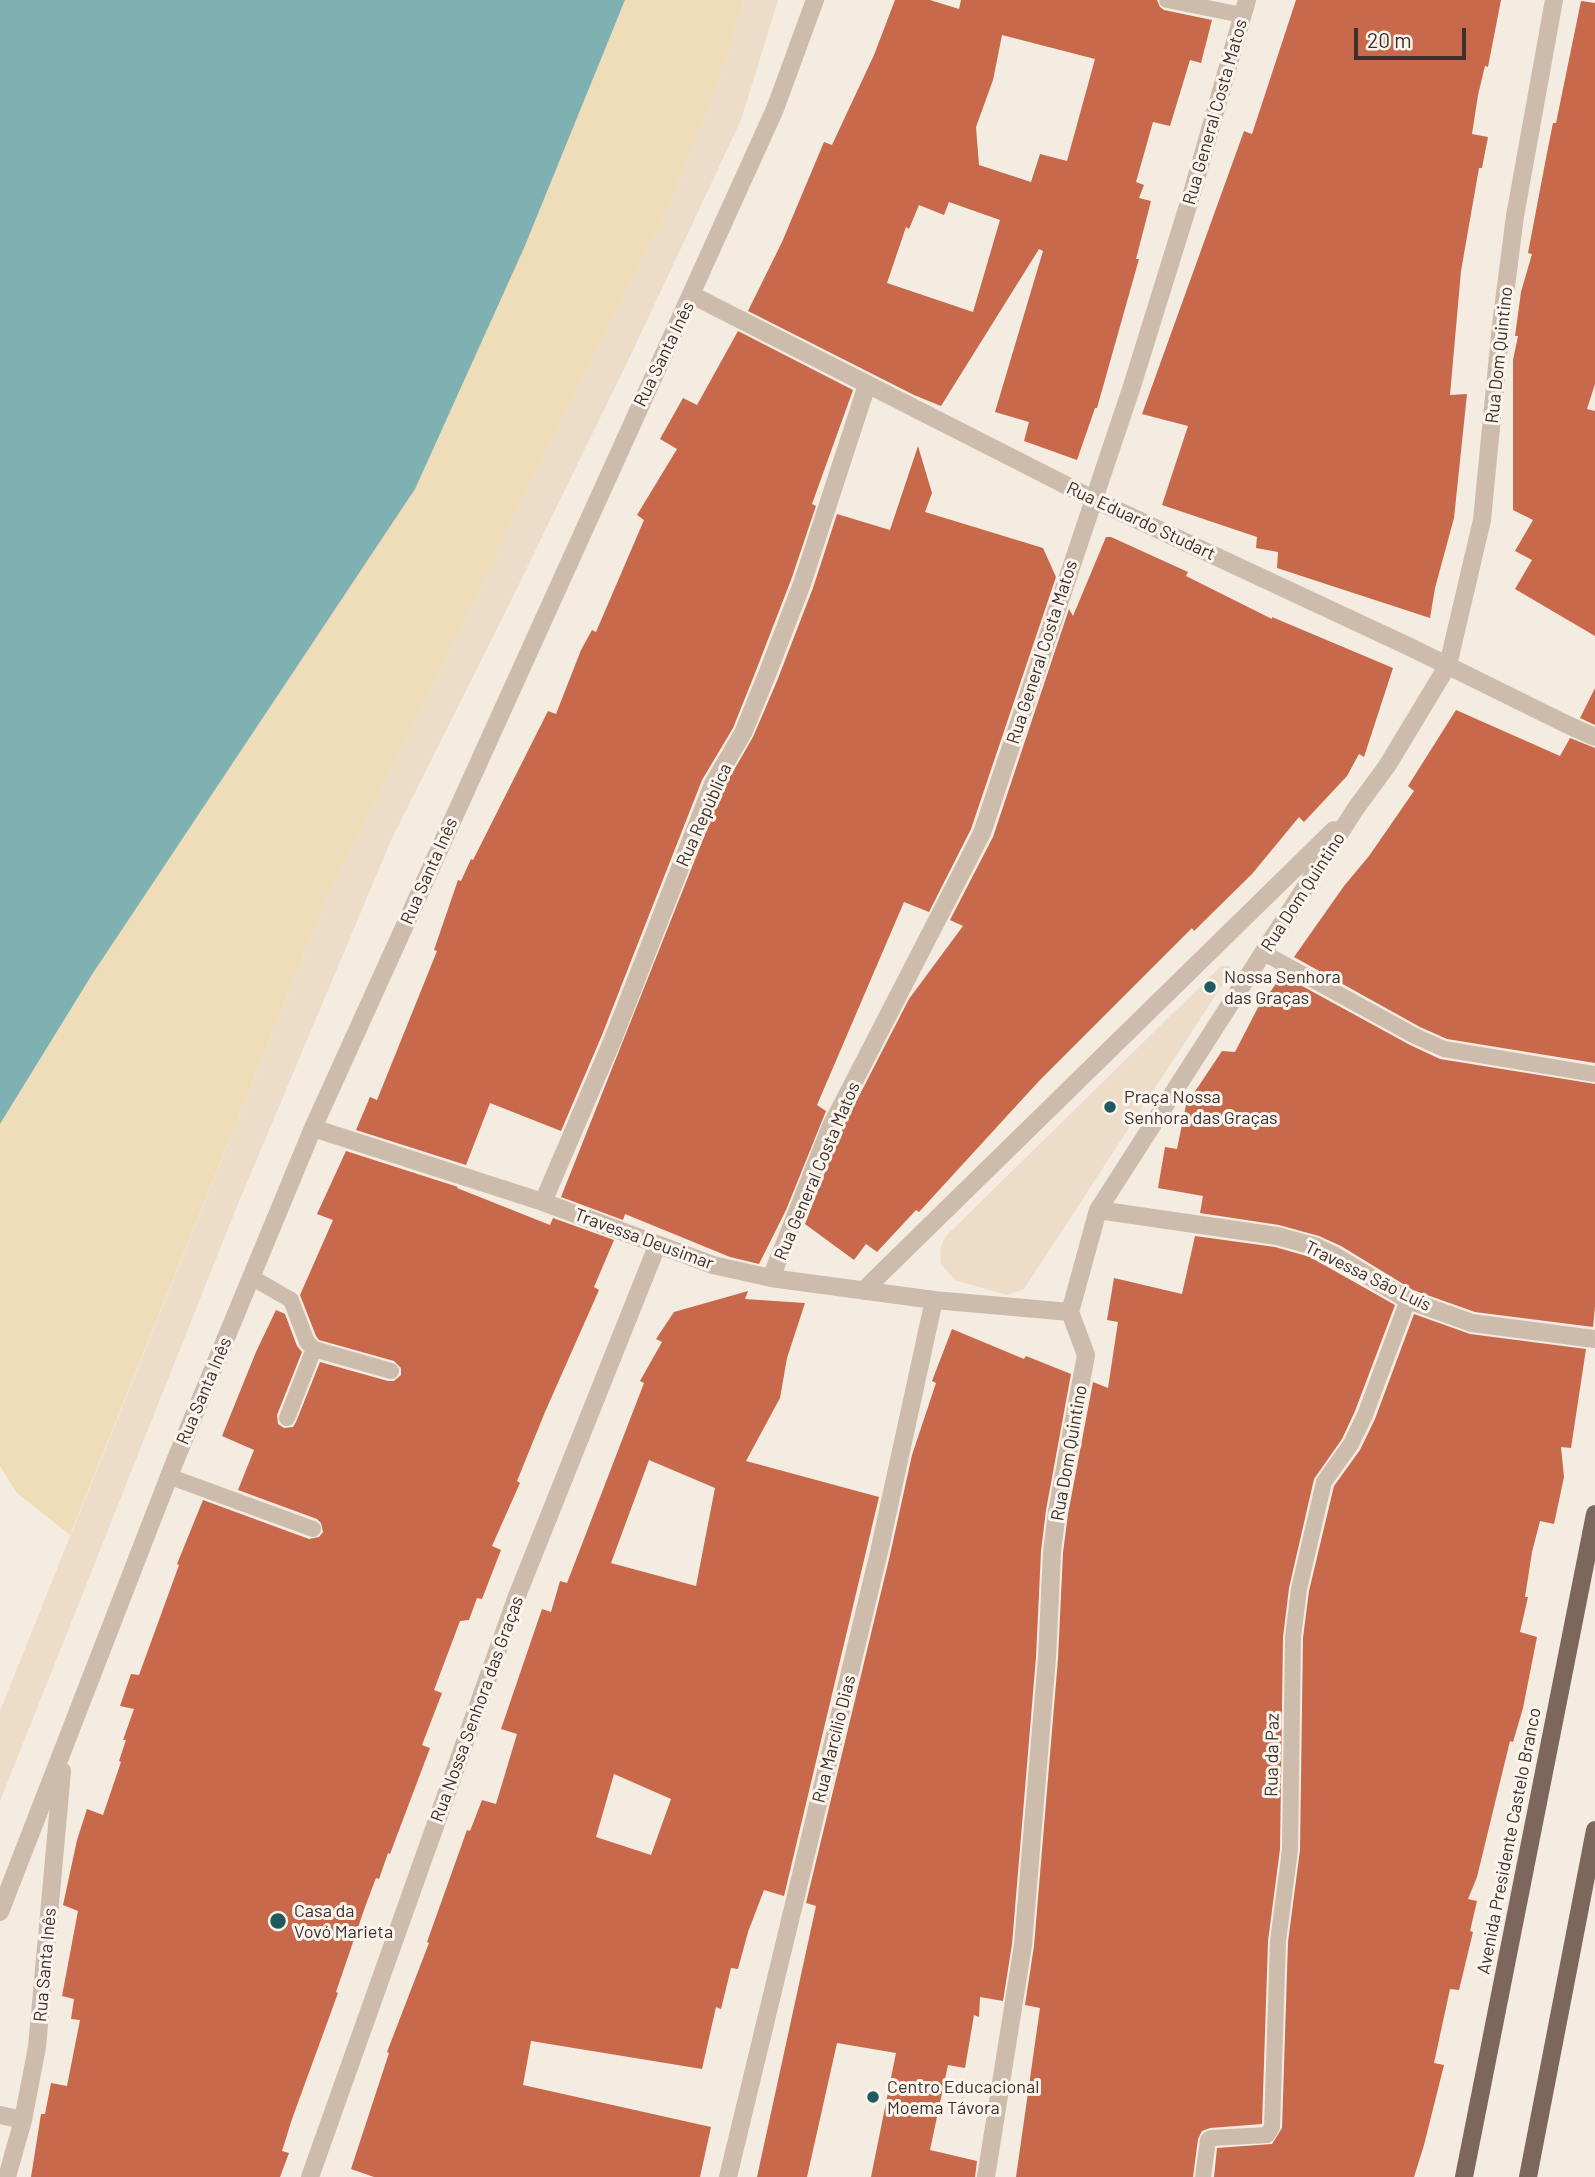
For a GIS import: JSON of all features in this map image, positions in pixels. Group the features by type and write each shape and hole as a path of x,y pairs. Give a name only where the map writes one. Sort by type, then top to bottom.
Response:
{"main road":[{"name":"Avenida Presidente Castelo Branco","path":"1464,2177 1595,1516"},
{"path":"1528,2177 1595,1830"}],"street":[{"name":"Rua Santa Inês","path":"0,1912 169,1476 313,1128 775,109 815,0"},
{"name":"Rua Dom Quintino","path":"986,2177 1023,1945 1047,1658 1052,1552 1086,1355 1070,1312 1098,1210 1356,808 1387,766 1448,665 1482,520 1501,325 1515,216 1554,0"},
{"name":"Rua General Costa Matos","path":"771,1278 831,1126 982,833 1136,373 1192,193 1245,8"},
{"name":"Rua Eduardo Studart","path":"692,295 1093,499 1595,737"},
{"name":"Rua República","path":"543,1202 613,1039 713,784 743,733 766,677 802,584 867,385"},
{"name":"Rua Dom Quintino","path":"863,1291 1356,808"},
{"name":"Travessa Deusimar","path":"313,1128 543,1202 702,1262 771,1278 863,1291 1070,1312"},
{"name":"Travessa São Luís","path":"1098,1210 1277,1236 1314,1246 1408,1300 1472,1323 1595,1339"},
{"name":"Rua Nossa Senhora das Graças","path":"310,2177 517,1596 657,1246"},
{"name":"Rua Marcílio Dias","path":"728,2177 872,1579 934,1300"},
{"name":"Rua Santa Inês","path":"7,2177 23,2120 37,2047 64,1750"},
{"path":"0,2115 23,2120"}],"lane":[{"path":"1167,0 1245,8"},
{"path":"1264,953 1415,1036 1444,1049 1595,1074"},
{"path":"251,1277 291,1300 307,1342 314,1349 391,1371"},
{"name":"Rua da Paz","path":"1203,2177 1208,2140 1267,2135 1272,2127 1278,1941 1290,1850 1293,1637 1299,1589 1324,1482 1351,1444 1365,1415 1408,1300"},
{"path":"287,1418 314,1349"},
{"path":"169,1476 313,1529"}],"sand":[{"path":"625,0 744,0 717,87 661,225 595,353 322,910 70,1535 17,1493 0,1466 0,1124 512,274"}],"shaded area":[{"path":"744,0 778,0 741,120 635,346 392,838 235,1211 0,1801 0,1711 322,910 595,353 661,225 717,87"},
{"name":"Praça Nossa Senhora das Graças","path":"1221,966 1230,966 1228,976 1024,1289 1007,1295 955,1280 941,1264 940,1250 945,1237"}],"water":[{"path":"0,0 625,0 524,248 415,489 93,973 0,1124"}],"building":[{"path":"895,0 930,0 959,9 961,0 1157,0 1164,10 1212,20 1201,63 1190,60 1170,126 1153,122 1136,182 1144,185 1139,198 1151,201 1136,259 1139,259 1097,408 1077,460 1024,441 1029,422 995,412 1043,251 1039,249 941,406 748,311 782,242 824,142 832,145 874,55","holes":["1002,35 1095,59 1067,161 1040,154 1031,182 979,165 976,127 993,80","949,202 1000,220 973,312 887,283 906,227 909,229 919,205 944,215"]},
{"path":"1296,0 1501,0 1488,67 1485,66 1478,95 1472,134 1488,137 1482,168 1479,168 1461,271 1450,395 1467,394 1454,518 1435,588 1430,618 1277,568 1278,552 1256,548 1257,537 1162,505 1188,426 1142,414 1244,131 1252,134"},
{"path":"1581,1 1595,3 1595,384 1587,409 1595,411 1595,636 1515,589 1532,560 1515,551 1533,520 1513,510 1513,360 1518,336 1515,336 1521,292 1532,254 1528,253 1547,153 1553,123 1556,123"},
{"path":"738,331 853,390 812,504 816,506 791,580 755,673 733,728 702,780 602,1035 561,1131 490,1103 466,1165 356,1130 370,1097 377,1100 437,951 434,950 458,880 461,881 471,859 473,860 548,711 556,714 581,650 592,630 596,632 644,520 637,515 677,449 660,439 683,398 697,405"},
{"path":"918,446 932,493 925,512 1043,548 1056,577 971,829 929,912 904,902 817,1105 826,1111 786,1210 759,1264 730,1257 625,1214 623,1220 561,1197 723,789 753,737 777,681 813,588 837,514 890,530"},
{"path":"1106,537 1188,572 1186,576 1272,619 1393,668 1364,757 1359,754 1347,776 1304,822 1299,817 1252,874 1194,931 1192,928 1039,1081 919,1212 916,1210 877,1252 866,1244 854,1260 805,1224 841,1131 909,999 963,926 950,920 993,837 1069,609 1073,616"},
{"path":"1595,688 1595,725 1580,718"},
{"path":"1456,710 1560,756 1570,738 1595,748 1595,1063 1447,1039 1420,1027 1294,957 1414,791 1408,786"},
{"path":"1282,975 1440,1059 1595,1084 1593,1327 1475,1312 1413,1290 1341,1246 1319,1236 1279,1225 1200,1213 1203,1196 1158,1188 1165,1147 1177,1149 1186,1105 1222,1051 1235,1052 1265,994 1268,995"},
{"path":"346,1151 458,1187 550,1225 553,1218 614,1240 594,1287 599,1290 545,1412 517,1481 520,1483 492,1546 501,1550 482,1599 477,1598 469,1620 460,1621 434,1690 442,1693 422,1745 430,1748 390,1854 388,1853 379,1879 376,1878 365,1907 336,1992 338,1993 292,2119 282,2151 289,2153 280,2177 31,2177 41,2114 45,2114 51,2083 67,2086 80,2020 71,2019 74,1999 62,1996 78,1911 63,1905 77,1840 87,1809 103,1815 121,1762 119,1761 126,1740 123,1740 134,1709 120,1706 131,1674 139,1675 179,1565 177,1564 203,1500 309,1539 319,1537 323,1532 317,1519 238,1490 254,1450 222,1436 256,1352 276,1310 285,1314 297,1346 302,1352 277,1415 278,1424 284,1428 293,1427 296,1422 320,1362 388,1381 394,1381 401,1375 401,1368 394,1361 319,1340 300,1295 333,1220 317,1214"},
{"path":"1195,1236 1275,1247 1310,1257 1395,1305 1342,1439 1314,1479 1289,1588 1283,1637 1280,1849 1268,1941 1262,2124 1202,2131 1198,2139 1193,2177 1016,2177 1040,2008 1025,2005 1034,1946 1058,1659 1063,1553 1093,1382 1108,1388 1118,1322 1107,1320 1114,1278 1182,1294"},
{"path":"748,1291 745,1299 805,1303 787,1358 780,1398 746,1461 879,1497 784,1896 764,1890 738,1969 731,1968 721,2009 716,2007 702,2069 531,2041 523,2085 711,2127 700,2177 374,2177 351,2169 389,2053 387,2052 429,1943 427,1942 467,1830 470,1831 482,1800 496,1804 517,1734 501,1729 542,1609 551,1612 560,1581 567,1583 644,1383 640,1381 662,1342 656,1339 674,1312","holes":["649,1460 715,1488 696,1586 611,1563","614,1774 671,1799 651,1855 596,1837"]},
{"path":"1414,1314 1470,1334 1586,1349 1571,1448 1561,1447 1564,1477 1554,1524 1540,1521 1532,1552 1525,1597 1528,1597 1520,1632 1537,1637 1523,1708 1513,1742 1510,1741 1477,1877 1468,1899 1477,1901 1470,1931 1473,1932 1459,1990 1450,1989 1434,2063 1444,2065 1414,2177 1214,2177 1217,2148 1272,2144 1282,2128 1288,1942 1300,1850 1303,1638 1309,1591 1334,1486 1360,1450 1375,1419"},
{"path":"952,1329 1024,1359 1026,1356 1071,1374 1041,1551 1036,1657 1012,1944 1003,2001 980,1997 979,2017 974,2015 965,2068 948,2065 930,2150 977,2161 975,2177 871,2177 896,2053 837,2043 807,2177 757,2177 816,1906 806,1903 912,1455 936,1383 932,1381"}],"place":[{"name":"Nossa Senhora das Graças","path":"1210,987"},
{"name":"Praça Nossa Senhora das Graças","path":"1110,1107"},
{"name":"Casa da Vovó Marieta","path":"278,1921"},
{"name":"Centro Educacional Moema Távora","path":"873,2097"}]}
